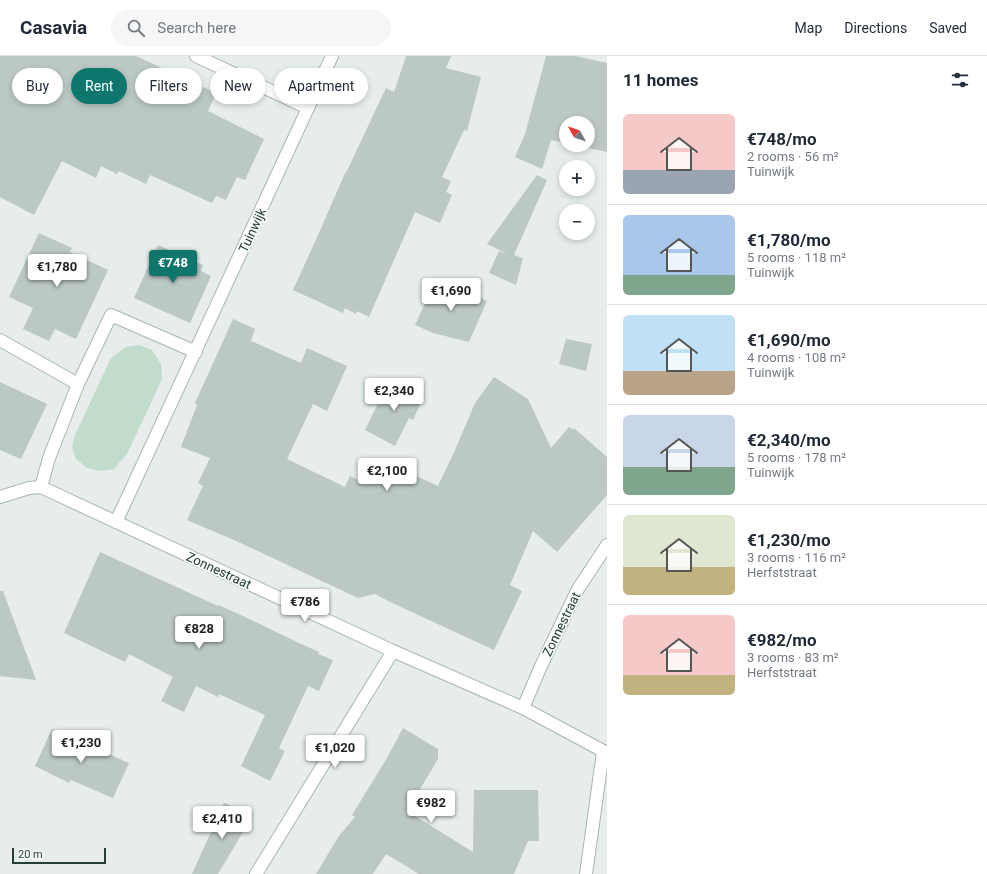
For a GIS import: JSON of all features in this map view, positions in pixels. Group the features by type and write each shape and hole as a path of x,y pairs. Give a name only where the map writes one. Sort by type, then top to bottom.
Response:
{"street":[{"path":"196,56 308,108"},
{"name":"Tuinwijk","path":"116,522 332,56"},
{"path":"0,497 29,488 41,487 49,458 78,384 111,315 196,352"},
{"path":"0,340 78,384"},
{"name":"Zonnestraat","path":"41,487 393,651 523,708 605,752 586,874"},
{"name":"Zonnestraat","path":"523,708 541,666 578,590 607,545"},
{"path":"256,874 393,651"}],"green space":[{"path":"139,345 152,350 161,364 162,379 127,454 114,469 100,471 87,468 76,459 72,447 75,435 111,358 126,347"}],"building":[{"path":"0,56 136,56 162,68 135,68 135,104 202,104 202,87 210,90 211,104 208,111 264,139 245,180 237,177 226,200 216,196 212,203 150,175 146,184 119,171 117,174 101,166 96,178 62,161 34,215 0,197"},
{"path":"406,56 451,56 446,68 481,77 467,131 464,130 442,177 451,181 446,192 452,195 440,223 415,212 369,317 357,311 356,314 345,308 343,313 293,290 345,173 386,88 394,92"},
{"path":"546,56 575,56 607,63 607,152 595,149 595,116 559,116 559,142 551,140 542,169 515,157 525,134"},
{"path":"537,175 547,180 514,255 523,258 516,285 489,273 499,251 508,254 487,244"},
{"path":"39,233 72,248 70,252 108,270 76,339 55,329 49,341 23,329 33,308 9,297"},
{"path":"158,245 203,265 201,271 211,276 190,323 134,298"},
{"path":"437,278 487,301 469,342 433,333 415,325"},
{"path":"233,319 255,329 251,341 301,363 307,348 347,366 327,411 313,404 287,459 345,487 350,476 364,483 376,458 438,486 475,403 494,377 528,399 551,448 569,427 573,430 574,428 607,457 607,495 557,552 533,531 510,585 522,591 494,650 375,594 358,598 234,540 187,520 203,486 198,483 210,458 181,447 197,405 195,403"},
{"path":"566,339 592,344 586,371 559,364"},
{"path":"394,380 425,394 413,420 409,418 395,446 365,430 387,385 391,387"},
{"path":"0,382 47,404 21,459 0,450"},
{"path":"100,552 243,616 333,660 319,691 308,686 279,748 285,751 270,781 241,766 265,715 219,694 218,697 196,686 184,712 161,701 173,677 129,654 125,662 64,633"},
{"path":"0,591 3,591 36,680 0,676"},
{"path":"403,728 438,749 438,759 407,811 473,852 474,790 538,790 539,841 528,841 514,874 419,874 386,854 373,874 316,874 339,836 355,817 352,815 387,758"},
{"path":"52,729 129,763 113,798 71,780 69,783 35,766"},
{"path":"224,803 253,815 218,874 192,874"}]}
